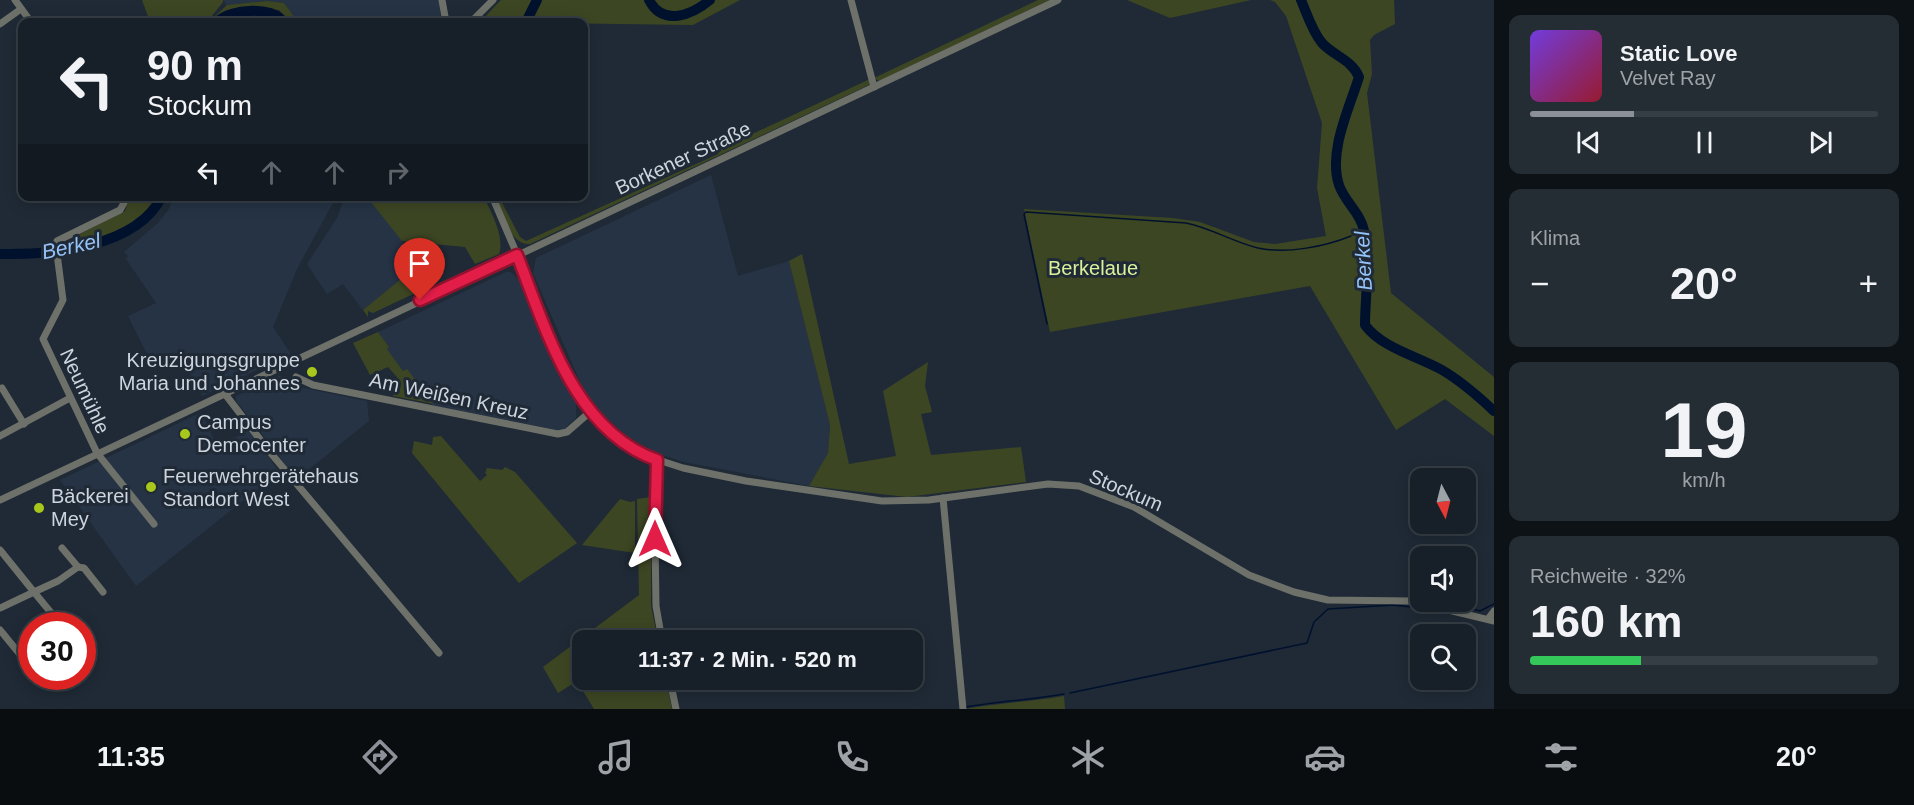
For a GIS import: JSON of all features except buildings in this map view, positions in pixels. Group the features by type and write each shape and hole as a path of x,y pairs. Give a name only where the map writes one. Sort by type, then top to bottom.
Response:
{"street":[{"path":"15,0 28,18"},
{"path":"442,0 445,18"},
{"path":"475,18 493,0"},
{"path":"851,0 874,87"},
{"name":"Borkener Straße","path":"0,500 1058,0"},
{"path":"0,24 21,9"},
{"name":"Neumühle","path":"97,453 43,339 63,300 56,243 120,210 124,201"},
{"name":"Stockum","path":"494,201 567,373 590,412 625,444 657,460 759,483 898,502 1048,484 1087,488 1147,514 1249,575 1294,592 1328,600 1411,601 1491,620"},
{"name":"Am Weißen Kreuz","path":"296,377 313,385 558,434 567,432 590,412"},
{"path":"2,388 24,424"},
{"path":"225,394 269,451 439,653"},
{"path":"0,436 70,398"},
{"path":"97,453 154,524"},
{"path":"657,460 654,474 656,606 660,630"},
{"path":"943,498 963,709"},
{"path":"62,548 78,567 84,568 103,592"},
{"path":"0,550 50,612"},
{"path":"0,608 58,581 78,567"},
{"path":"1491,620 1494,611"},
{"path":"0,630 18,653"},
{"path":"672,690 676,709"}],"shaded area":[{"path":"223,0 440,0 441,18 295,18 284,3 267,1 227,5"},
{"path":"711,175 738,276 789,261 830,425 828,453 809,486 684,462 650,451 627,436 604,416 584,391 533,273 536,258"},
{"path":"172,201 334,201 297,269 273,327 291,354 202,396 195,380 175,356 154,368 128,316 156,303 126,259 128,256 124,252 158,223 169,209"},
{"path":"343,201 371,201 399,236 418,265 363,310 343,284 327,294 307,264 337,218"},
{"path":"506,272 511,272 522,283 576,401 576,418 562,431 432,405 407,369 403,371 378,332"},
{"path":"279,376 284,377 284,384 367,401 369,421 297,479 236,401 236,396"},
{"path":"202,412 217,446 250,430 279,472 136,586 60,480"}],"green space":[{"path":"142,0 223,0 210,18 149,18"},
{"path":"501,0 740,0 693,25 588,24 588,18 484,18"},
{"path":"1038,0 1050,0 879,81 874,78"},
{"path":"1127,0 1251,0 1170,18"},
{"name":"Berkelaue","path":"1270,0 1394,0 1395,24 1374,35 1370,40 1372,74 1367,93 1391,293 1494,377 1494,436 1445,399 1396,430 1310,286 1050,332 1024,209 1173,218 1200,222 1254,242 1275,244 1326,236 1317,188 1322,123 1286,16 1275,2"},
{"path":"267,1 284,3 295,18 286,18 279,10 243,7 234,8 213,18 227,5"},
{"path":"870,79 869,85 530,244 523,243 512,234 496,201 501,201 520,237 526,241 718,154 718,150"},
{"path":"129,201 154,201 133,222 108,235 84,239 74,237 125,211"},
{"path":"370,201 486,201 499,232 500,247 499,254 475,264 465,247 402,241"},
{"path":"802,254 849,464 896,456 883,391 928,362 925,386 932,412 921,414 931,455 1021,447 1026,482 907,497 809,486 828,453 830,425 789,261"},
{"path":"418,265 430,286 373,313 368,311 368,317 363,310"},
{"path":"378,332 403,371 407,369 434,404 393,396 397,377 388,367 370,375 353,343"},
{"path":"441,436 480,481 487,475 485,473 487,468 502,470 505,467 515,472 577,543 519,583 412,453 414,441 432,445 433,437"},
{"path":"651,497 651,606 656,630 592,630 639,595 637,499"},
{"path":"620,499 635,501 635,553 582,545"},
{"path":"572,645 572,684 558,693 543,667"},
{"path":"582,690 668,690 672,709 594,709"},
{"path":"1064,696 1065,709 965,709 1039,700"}],"waterway":[{"name":"Berkel","path":"528,18 537,0"},
{"name":"Berkel","path":"649,0 662,14 670,16 686,14 710,0"},
{"name":"Berkel","path":"1301,0 1318,38 1352,66 1359,77 1341,131 1336,172 1341,190 1360,219 1365,235 1367,247 1365,325 1390,346 1449,374 1494,411"},
{"name":"Berkel","path":"223,18 252,11 270,13 279,18"},
{"name":"Berkel","path":"0,254 43,253 90,245 133,227 150,213 158,201"},
{"path":"1047,324 1024,214 1026,212 1186,223 1269,250 1305,248 1351,236"},
{"name":"Berkel","path":"1358,238 1365,240"},
{"path":"1476,610 1480,611 1494,604"},
{"path":"1070,693 1307,643 1314,622 1328,609 1393,605 1410,607"},
{"path":"966,707 1064,694"}],"place":[{"name":"Kreuzigungsgruppe Maria und Johannes","path":"312,372"},
{"name":"Campus Democenter","path":"185,434"},
{"name":"Feuerwehrgerätehaus Standort West","path":"151,487"},
{"name":"Bäckerei Mey","path":"39,508"}],"route":[{"path":"420,300 517,255 553,343 583,405 625,444 657,460 654,474 655,539"}]}
